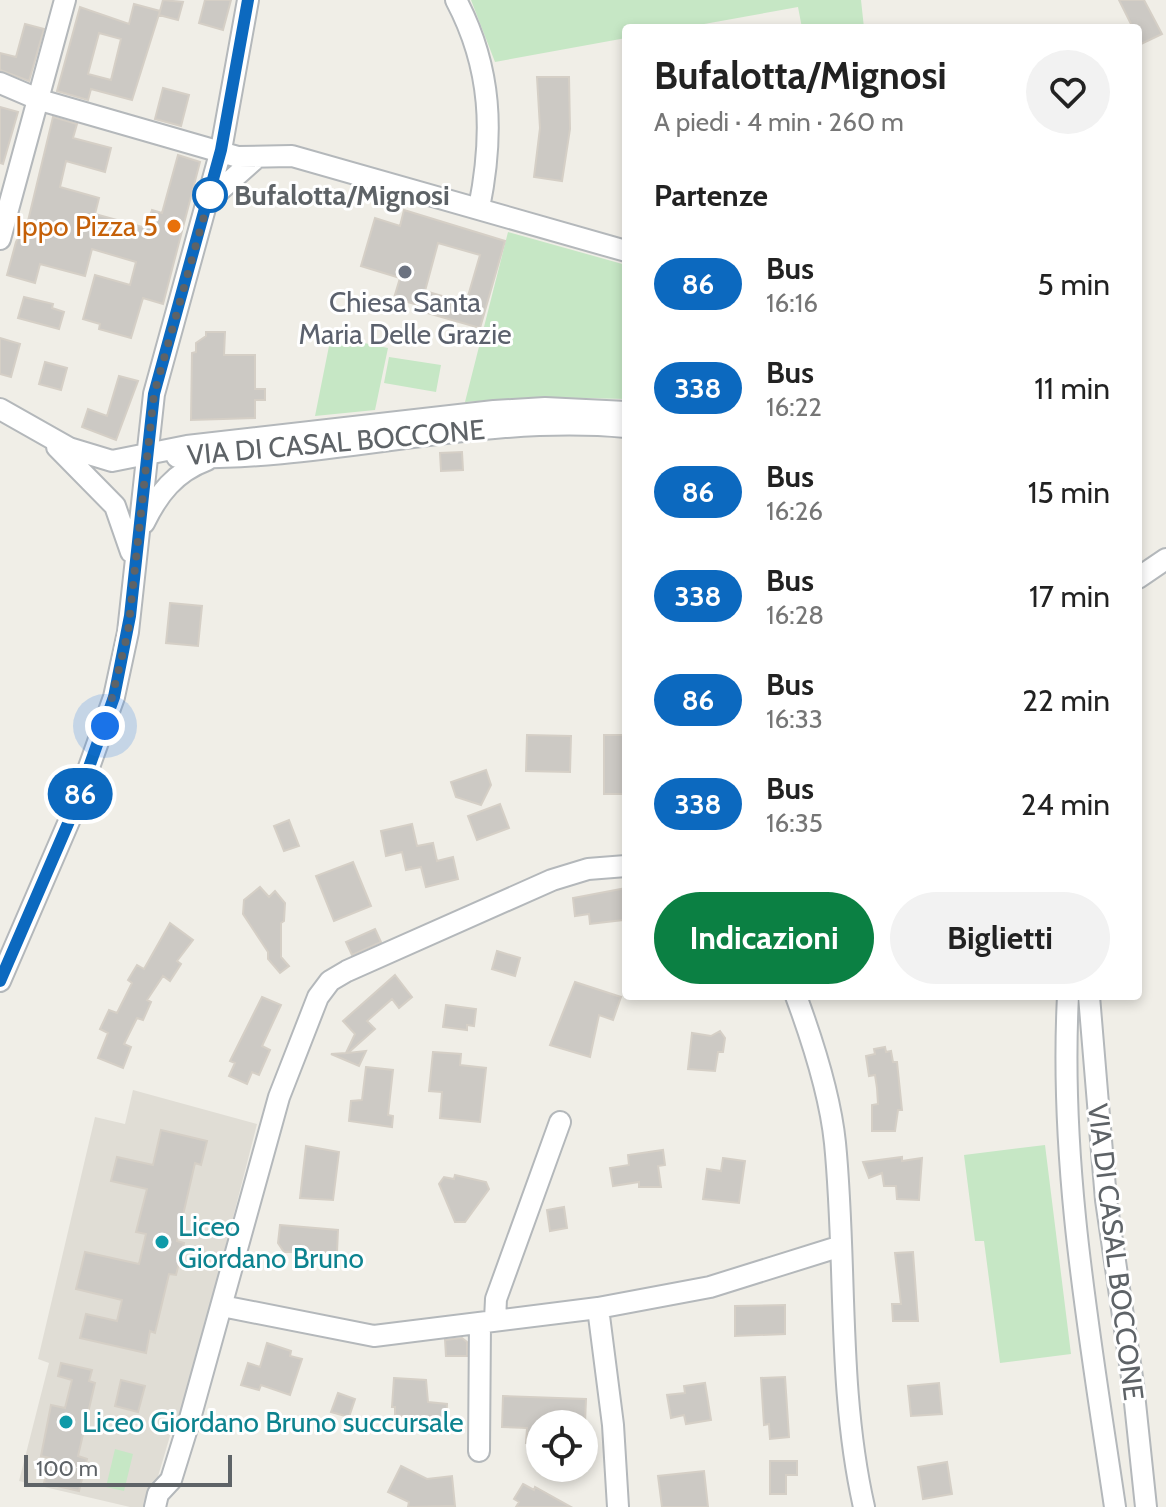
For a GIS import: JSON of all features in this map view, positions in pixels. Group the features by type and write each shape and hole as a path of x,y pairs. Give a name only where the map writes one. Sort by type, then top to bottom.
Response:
{"street":[{"path":"0,239 65,0"},
{"path":"0,981 59,846 105,726 125,646 154,394 209,201 248,0"},
{"path":"456,0 478,49 489,98 489,150 479,208"},
{"path":"0,83 40,100 221,150 255,159 292,156 622,250"},
{"path":"209,201 255,159"},
{"name":"VIA DI CASAL BOCCONE","path":"145,456 187,446 494,411 545,408 622,412"},
{"path":"0,409 45,436 104,460 145,456"},
{"name":"VIA DI CASAL BOCCONE","path":"145,456 211,458 498,427 572,424 622,427"},
{"path":"45,436 115,506 135,569"},
{"path":"138,534 166,487 182,472 211,458"},
{"path":"1142,575 1166,559"},
{"path":"169,1507 171,1480 222,1306 271,1120 307,1023 325,987 347,971 552,880 588,869 622,866"},
{"path":"797,1000 833,1130 850,1409 864,1507"},
{"name":"VIA DI CASAL BOCCONE","path":"1068,1000 1072,1190 1084,1312 1115,1507"},
{"name":"VIA DI CASAL BOCCONE","path":"1089,1000 1106,1200 1133,1384 1146,1507"},
{"path":"479,1451 488,1322 560,1122"},
{"path":"222,1306 359,1336 598,1308 710,1287 838,1247"},
{"path":"598,1308 618,1507"},
{"path":"155,1507 158,1494 171,1480"}],"shaded area":[{"path":"133,1090 257,1124 187,1397 172,1429 149,1507 130,1507 19,1481 49,1363 38,1359 95,1117 125,1124"}],"green space":[{"path":"471,0 861,0 864,24 801,24 798,7 704,24 622,24 622,39 495,62"},
{"path":"508,232 622,264 622,399 536,397 465,402"},
{"path":"331,336 388,348 375,410 315,416"},
{"path":"389,357 441,365 436,392 384,383"},
{"path":"1045,1145 1071,1354 1000,1363 984,1241 975,1241 964,1155"},
{"path":"115,1449 133,1454 124,1491 106,1487"}],"building":[{"path":"163,0 183,2 178,20 159,15"},
{"path":"205,0 231,0 223,30 199,23"},
{"path":"1119,0 1144,0 1162,34 1142,44 1142,24 1131,24"},
{"path":"134,4 160,11 132,100 91,89 88,100 57,91 80,7 129,24","holes":["99,33 121,39 111,80 88,74"]},
{"path":"25,24 44,29 29,81 0,70 0,53 16,57"},
{"path":"537,77 569,77 570,129 562,181 534,177 540,128"},
{"path":"163,88 189,95 181,126 155,119"},
{"path":"0,107 18,112 3,164 0,163"},
{"path":"53,117 77,124 73,138 111,148 105,172 66,161 60,187 99,198 95,214 146,228 152,210 162,213 178,155 200,162 163,304 143,298 131,338 99,329 100,324 83,319 95,275 130,285 136,262 92,249 85,276 40,264 35,283 7,275 16,242 28,221"},
{"name":"Chiesa Santa Maria Delle Grazie","path":"404,210 505,241 480,328 424,312 425,307 394,298 400,278 361,266 375,218 400,226","holes":["438,243 480,255 466,303 425,291"]},
{"path":"24,297 53,304 52,308 64,312 59,329 18,318"},
{"path":"206,332 225,332 224,355 255,355 255,389 265,389 265,400 255,400 255,418 191,420 192,353 196,352 196,343 206,336"},
{"path":"0,338 20,344 11,377 0,374"},
{"path":"45,362 67,368 61,390 39,384"},
{"path":"119,376 138,381 116,440 82,427 88,409 107,416"},
{"path":"462,452 463,470 441,471 440,453"},
{"path":"170,603 202,606 198,646 166,643"},
{"path":"527,735 571,736 570,772 526,771"},
{"path":"604,735 622,735 622,794 604,794"},
{"path":"486,770 491,785 481,805 456,797 451,782"},
{"path":"500,804 509,828 477,840 468,816"},
{"path":"289,820 299,846 284,851 274,826"},
{"path":"412,824 417,846 433,843 437,861 453,857 458,879 426,887 421,867 406,870 402,852 386,856 381,831"},
{"path":"353,862 371,906 334,921 316,876"},
{"path":"260,887 269,897 275,891 285,903 284,921 281,923 281,957 289,966 280,973 268,959 268,952 243,914 244,900"},
{"path":"622,889 622,920 590,924 589,914 575,916 573,898"},
{"path":"170,923 193,940 177,961 181,964 170,981 163,976 147,1000 151,1002 143,1020 137,1018 124,1044 131,1047 123,1068 98,1058 108,1033 100,1029 109,1010 117,1013 132,983 128,980 137,965 144,969"},
{"path":"375,929 381,942 352,955 346,942"},
{"path":"497,951 520,958 515,976 492,969"},
{"path":"395,975 412,997 399,1008 392,999 367,1021 375,1029 348,1053 366,1051 359,1066 331,1054 346,1053 355,1034 343,1021"},
{"path":"575,982 621,997 613,1020 599,1015 590,1057 550,1045"},
{"path":"262,997 281,1005 262,1046 270,1050 259,1075 252,1072 247,1084 229,1076 235,1063 230,1061"},
{"path":"446,1005 476,1009 474,1026 467,1025 467,1030 443,1027"},
{"path":"720,1031 725,1038 723,1052 718,1052 715,1071 688,1069 692,1033 711,1036"},
{"path":"885,1047 886,1052 891,1051 893,1062 897,1062 902,1110 898,1110 895,1131 872,1131 872,1105 878,1104 877,1088 875,1075 869,1076 866,1056 875,1054 874,1049"},
{"path":"433,1052 461,1054 460,1065 486,1068 480,1122 440,1118 442,1092 429,1091"},
{"path":"366,1067 393,1070 388,1115 393,1116 392,1127 349,1121 351,1101 362,1100"},
{"name":"Liceo Giordano Bruno","path":"161,1130 207,1141 201,1165 195,1163 177,1241 184,1243 176,1275 169,1274 155,1333 150,1331 146,1353 80,1338 86,1314 117,1321 122,1300 76,1289 85,1252 139,1264 146,1234 136,1232 147,1189 111,1181 117,1157 153,1165"},
{"path":"306,1146 339,1152 333,1200 300,1198"},
{"path":"663,1150 665,1165 658,1166 661,1187 639,1187 639,1182 613,1186 610,1168 629,1165 628,1155"},
{"path":"902,1157 902,1161 922,1158 919,1200 897,1199 896,1186 884,1186 882,1173 869,1178 863,1162"},
{"path":"723,1158 745,1161 739,1203 703,1199 707,1169 721,1171"},
{"path":"455,1175 486,1182 489,1189 465,1222 455,1222 439,1184 444,1177 454,1179"},
{"path":"564,1207 567,1228 550,1231 547,1210"},
{"path":"280,1225 338,1230 337,1252 284,1252 278,1243"},
{"path":"913,1252 918,1321 893,1321 892,1304 901,1304 895,1253"},
{"path":"785,1305 785,1334 735,1336 735,1306"},
{"path":"462,1338 467,1342 467,1356 446,1356 445,1340"},
{"path":"267,1343 291,1351 290,1356 302,1359 290,1395 261,1385 259,1390 241,1385 248,1363 260,1367"},
{"name":"Liceo Giordano Bruno succursale","path":"61,1363 92,1370 89,1381 95,1383 78,1456 87,1459 79,1491 44,1483 50,1458 41,1456 51,1405 65,1408 72,1380 58,1376"},
{"path":"785,1377 789,1437 770,1439 769,1424 764,1425 761,1378"},
{"path":"394,1378 426,1380 428,1402 447,1404 446,1429 416,1426 416,1418 395,1415 395,1407 392,1407"},
{"path":"121,1380 145,1386 138,1412 115,1406"},
{"path":"705,1383 711,1420 686,1424 684,1415 671,1418 667,1395 685,1393 684,1386"},
{"path":"939,1383 942,1414 911,1416 908,1386"},
{"path":"338,1393 355,1399 349,1417 331,1412"},
{"path":"503,1396 586,1399 586,1410 526,1410 526,1428 502,1427"},
{"path":"770,1461 797,1461 797,1475 786,1475 786,1494 770,1494"},
{"path":"947,1462 952,1494 923,1499 918,1467"},
{"path":"401,1466 427,1479 452,1476 455,1506 408,1507 409,1502 388,1492"},
{"path":"704,1471 708,1507 662,1507 658,1476"},
{"path":"523,1484 534,1490 535,1487 571,1507 516,1507 519,1502 514,1499"}],"bus line":[{"name":"86","path":"0,981 73,812 114,697 130,616 154,394 209,201 240,57 248,0"}],"place":[{"name":"Bufalotta/Mignosi","path":"210,195"},
{"name":"Ippo Pizza 5","path":"174,226"},
{"name":"Chiesa Santa Maria Delle Grazie","path":"405,272"},
{"name":"Liceo Giordano Bruno","path":"162,1242"},
{"name":"Liceo Giordano Bruno succursale","path":"66,1422"}],"route":[{"path":"105,726 128,632 154,394 210,195"}]}
